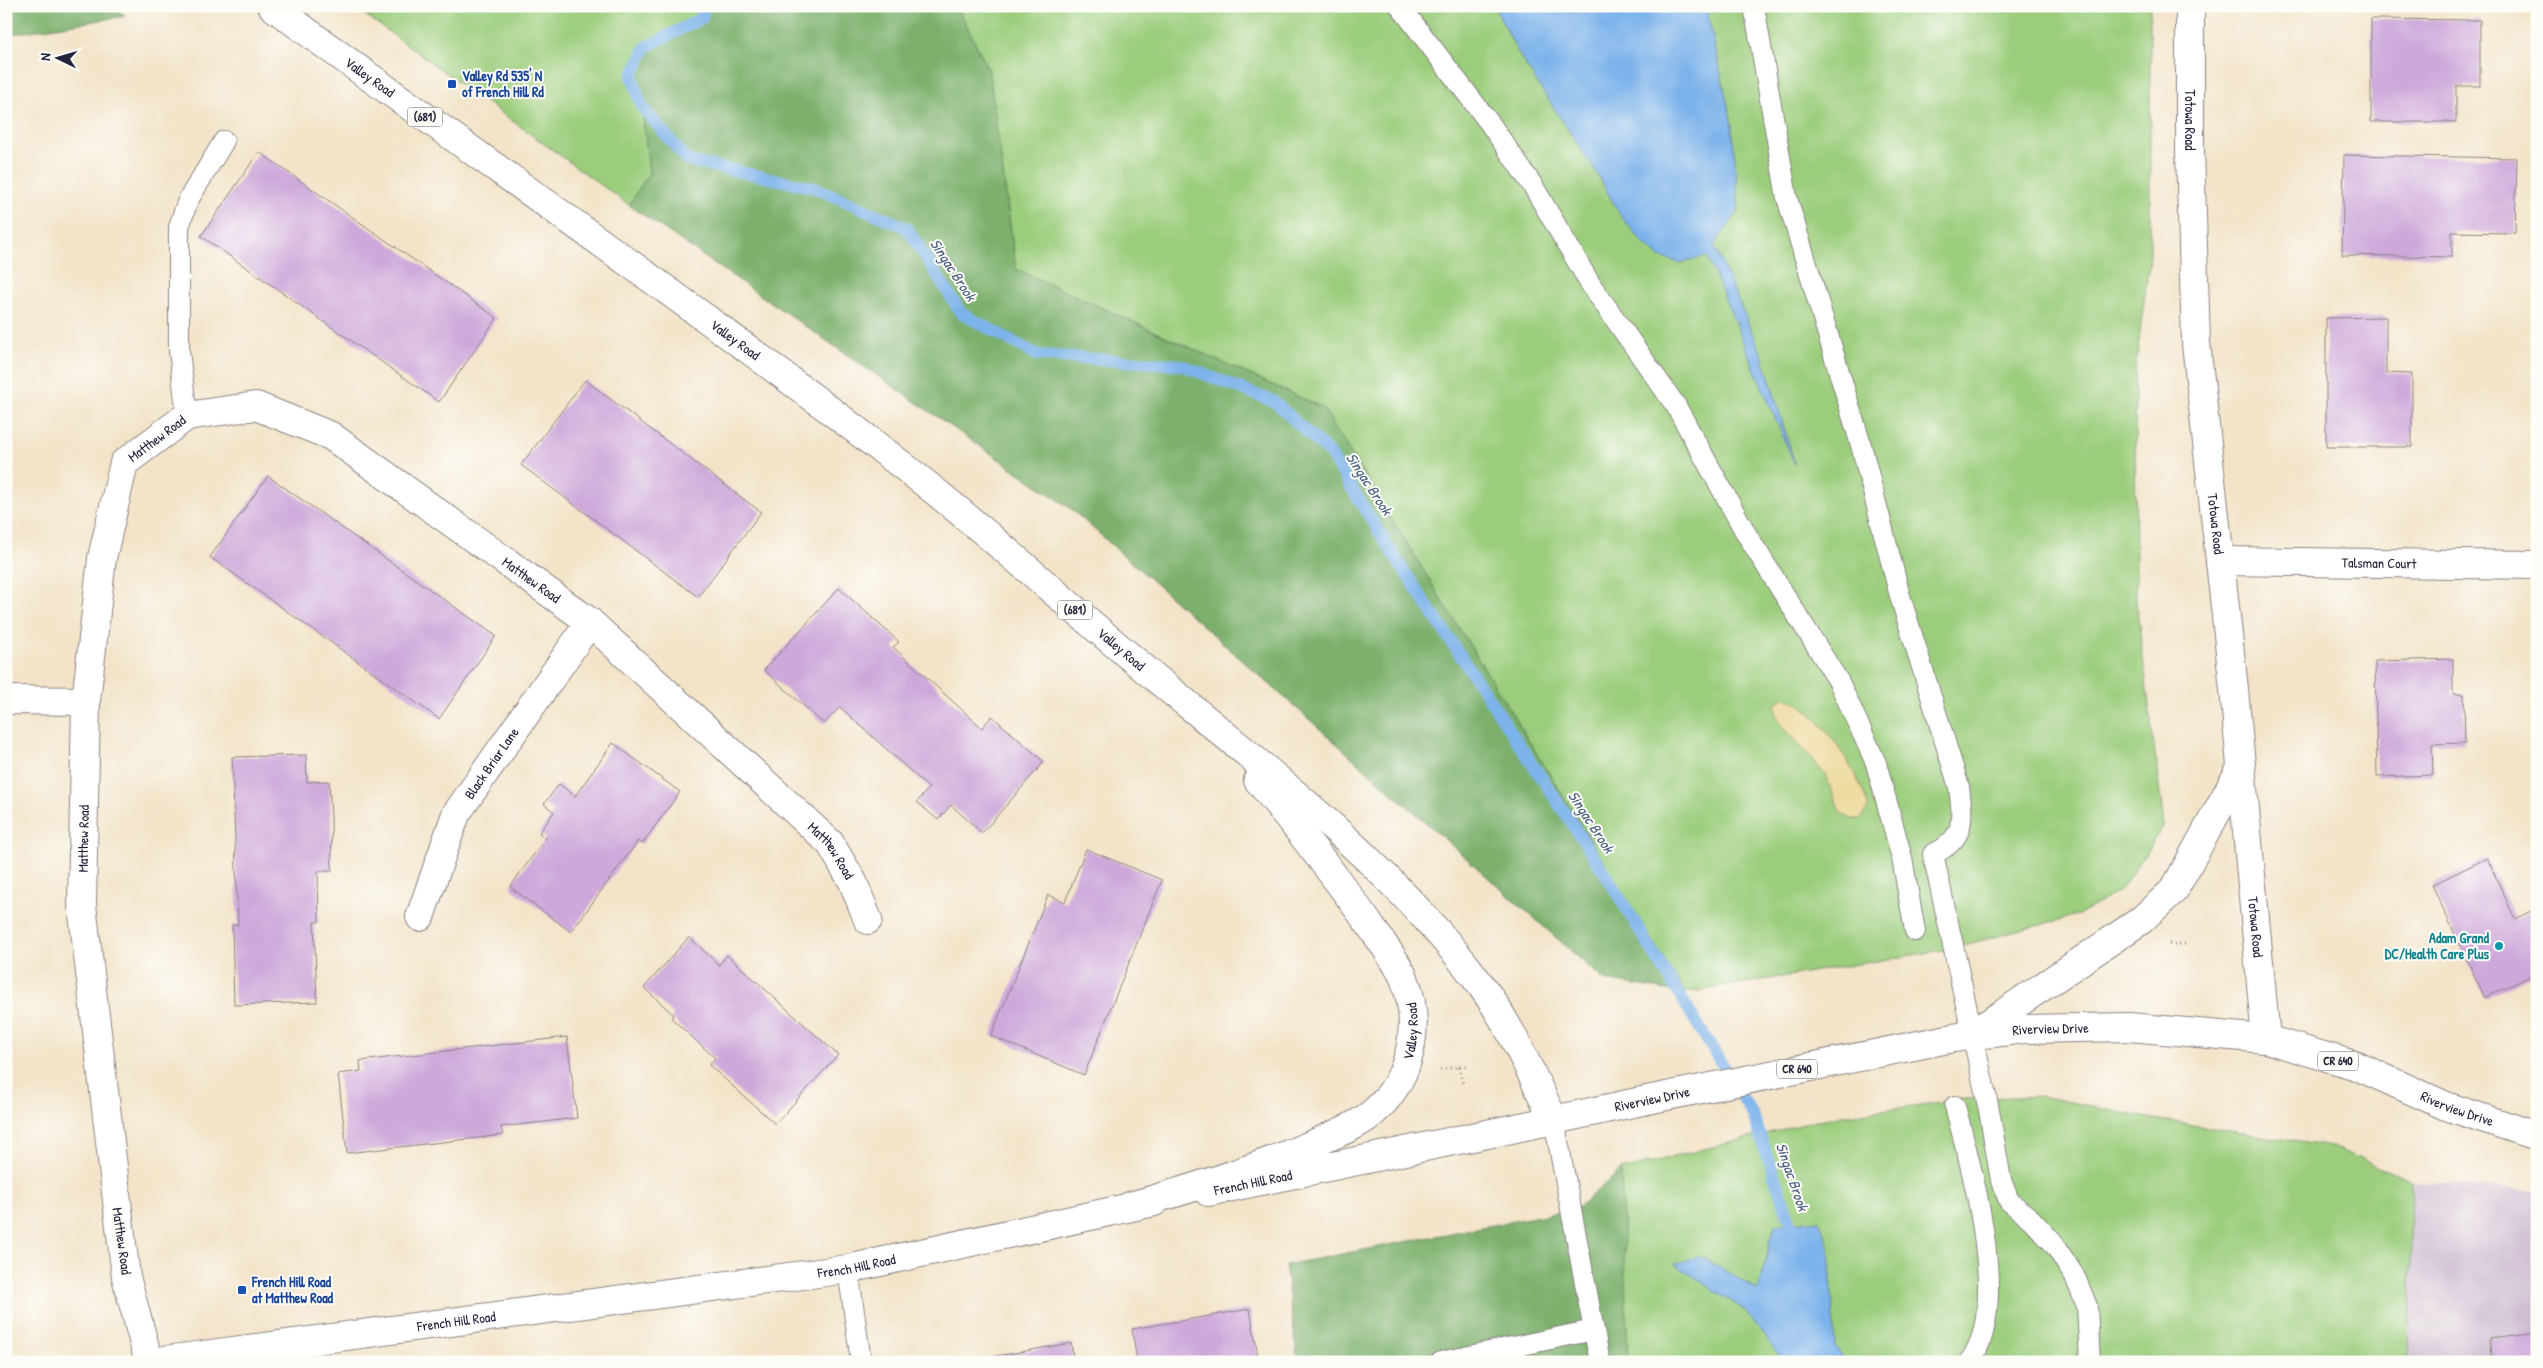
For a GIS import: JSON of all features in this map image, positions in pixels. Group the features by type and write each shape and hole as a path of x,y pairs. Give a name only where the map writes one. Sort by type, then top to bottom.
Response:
{"main road":[{"name":"Valley Road","path":"272,6 615,252 914,474 1308,806 1393,885 1449,945 1482,986 1509,1030 1554,1120"},
{"name":"Totowa Road","path":"2190,6 2190,150 2196,343 2241,768 2266,1039"},
{"name":"Matthew Road","path":"150,1362 126,1277 82,905 86,701 102,558 124,463 187,416 256,406 331,436 590,622 830,842 853,882 868,920"},
{"name":"Talsman Court","path":"2220,561 2537,565"},
{"name":"Black Briar Lane","path":"420,917 456,814 590,622"},
{"name":"Valley Road","path":"1130,1206 1219,1180 1276,1160 1359,1123 1376,1110 1397,1086 1409,1057 1413,1034 1411,999 1403,976 1374,931 1324,860 1255,777 1178,698"},
{"path":"6,700 86,701"},
{"path":"1963,1036 2140,921 2174,890 2241,768"},
{"name":"Riverview Drive","path":"1554,1120 1963,1036 2024,1029 2129,1027 2266,1039 2357,1066 2446,1106 2537,1136"},
{"name":"French Hill Road","path":"150,1362 848,1269 1130,1206 1288,1177 1554,1120"}],"lane":[{"path":"1400,6 1491,124 1533,186 1591,285 1676,406 1747,535 1838,682 1876,763 1902,858 1915,931"},
{"path":"1754,6 1787,198 1861,445 1900,596 1959,787 1962,818 1956,839 1946,848 1933,854 1902,858"},
{"path":"187,416 180,350 179,227 188,200 224,141"},
{"path":"1933,854 1963,1036 1990,1110 2001,1180 2010,1201 2032,1220 2054,1244 2075,1276 2087,1306 2090,1362"},
{"path":"1955,1106 1978,1196 1986,1256 1987,1303 1982,1332 1969,1362"},
{"path":"1554,1120 1600,1362"},
{"path":"1978,1196 2010,1201"},
{"path":"848,1269 861,1362"},
{"path":"1440,1362 1594,1330"}],"path":[{"path":"1459,1067 1463,1085"}],"shaded area":[{"path":"2412,1181 2537,1191 2537,1362 2409,1362"}],"green space":[{"path":"6,6 113,6 126,16 6,35"},
{"path":"353,6 705,6 702,18 646,47 632,76 642,107 649,173 629,205"},
{"path":"705,6 957,6 989,71 1016,269 1323,408 1685,993 1604,980 1070,508 629,205 649,173 642,107 632,76 646,47 702,18"},
{"path":"957,6 2150,6 2150,256 2135,370 2136,602 2164,825 2121,890 2078,915 1949,949 1685,993 1323,408 1016,269 989,71"},
{"path":"2041,1096 2148,1118 2332,1147 2412,1181 2409,1362 1628,1362 1621,1170 1832,1117 1964,1099"},
{"path":"1621,1170 1628,1362 1298,1362 1285,1265 1576,1209"}],"sand":[{"path":"1785,698 1797,703 1810,713 1823,727 1847,761 1857,779 1868,808 1860,819 1851,819 1840,812 1825,774 1779,722 1775,706 1778,701"}],"water":[{"path":"1494,6 1706,6 1732,124 1739,211 1714,245 1763,357 1795,465 1707,256 1680,263 1660,257 1643,243 1621,216 1594,169 1521,58"},
{"path":"1819,1220 1829,1247 1835,1346 1847,1362 1784,1362 1746,1311 1675,1264 1699,1256 1758,1290 1775,1225"}],"building":[{"path":"2371,19 2480,20 2480,86 2456,86 2456,122 2371,122"},
{"path":"259,152 497,318 439,402 201,236"},
{"path":"2344,155 2517,158 2515,233 2452,232 2452,257 2342,255"},
{"path":"2386,317 2386,373 2412,374 2412,447 2326,447 2326,318"},
{"path":"585,380 761,512 698,597 521,465"},
{"path":"268,476 496,636 439,719 210,557"},
{"path":"839,588 899,642 893,647 982,728 992,716 1044,762 982,833 951,805 938,820 917,802 929,788 840,707 824,724 764,670"},
{"path":"2453,659 2453,694 2464,694 2465,743 2432,744 2433,775 2377,777 2375,661"},
{"path":"613,743 680,792 642,844 638,841 571,932 510,887 546,838 539,833 554,812 544,804 559,784 575,796"},
{"path":"306,755 307,782 329,781 331,817 332,871 318,871 319,922 314,922 317,1002 234,1005 232,925 238,925 232,757"},
{"path":"1086,849 1162,880 1084,1075 991,1036 1048,895 1065,902"},
{"name":"Adam Grand DC/Health Care Plus","path":"2487,858 2515,919 2535,909 2537,912 2537,973 2485,998 2432,885"},
{"path":"689,937 719,965 727,955 838,1055 775,1124 709,1065 715,1058 671,1018 674,1015 644,988"},
{"path":"567,1037 577,1118 501,1127 503,1135 347,1153 338,1074 361,1071 360,1061"},
{"path":"1250,1309 1259,1362 1137,1362 1132,1329"},
{"path":"2537,1332 2537,1362 2493,1362 2490,1338"},
{"path":"1071,1343 1074,1362 968,1362 968,1361"}],"waterway":[{"name":"Singac Brook","path":"705,6 702,18 646,47 632,76 642,107 688,161 816,188 907,228 961,313 1037,355 1181,365 1275,402 1330,454 1393,554 1604,872 1753,1115 1796,1238"}],"place":[{"name":"Valley Rd 535' N of French Hill Rd","path":"452,84"},
{"name":"Adam Grand DC/Health Care Plus","path":"2499,946"},
{"name":"French Hill Road at Matthew Road","path":"242,1290"}]}
